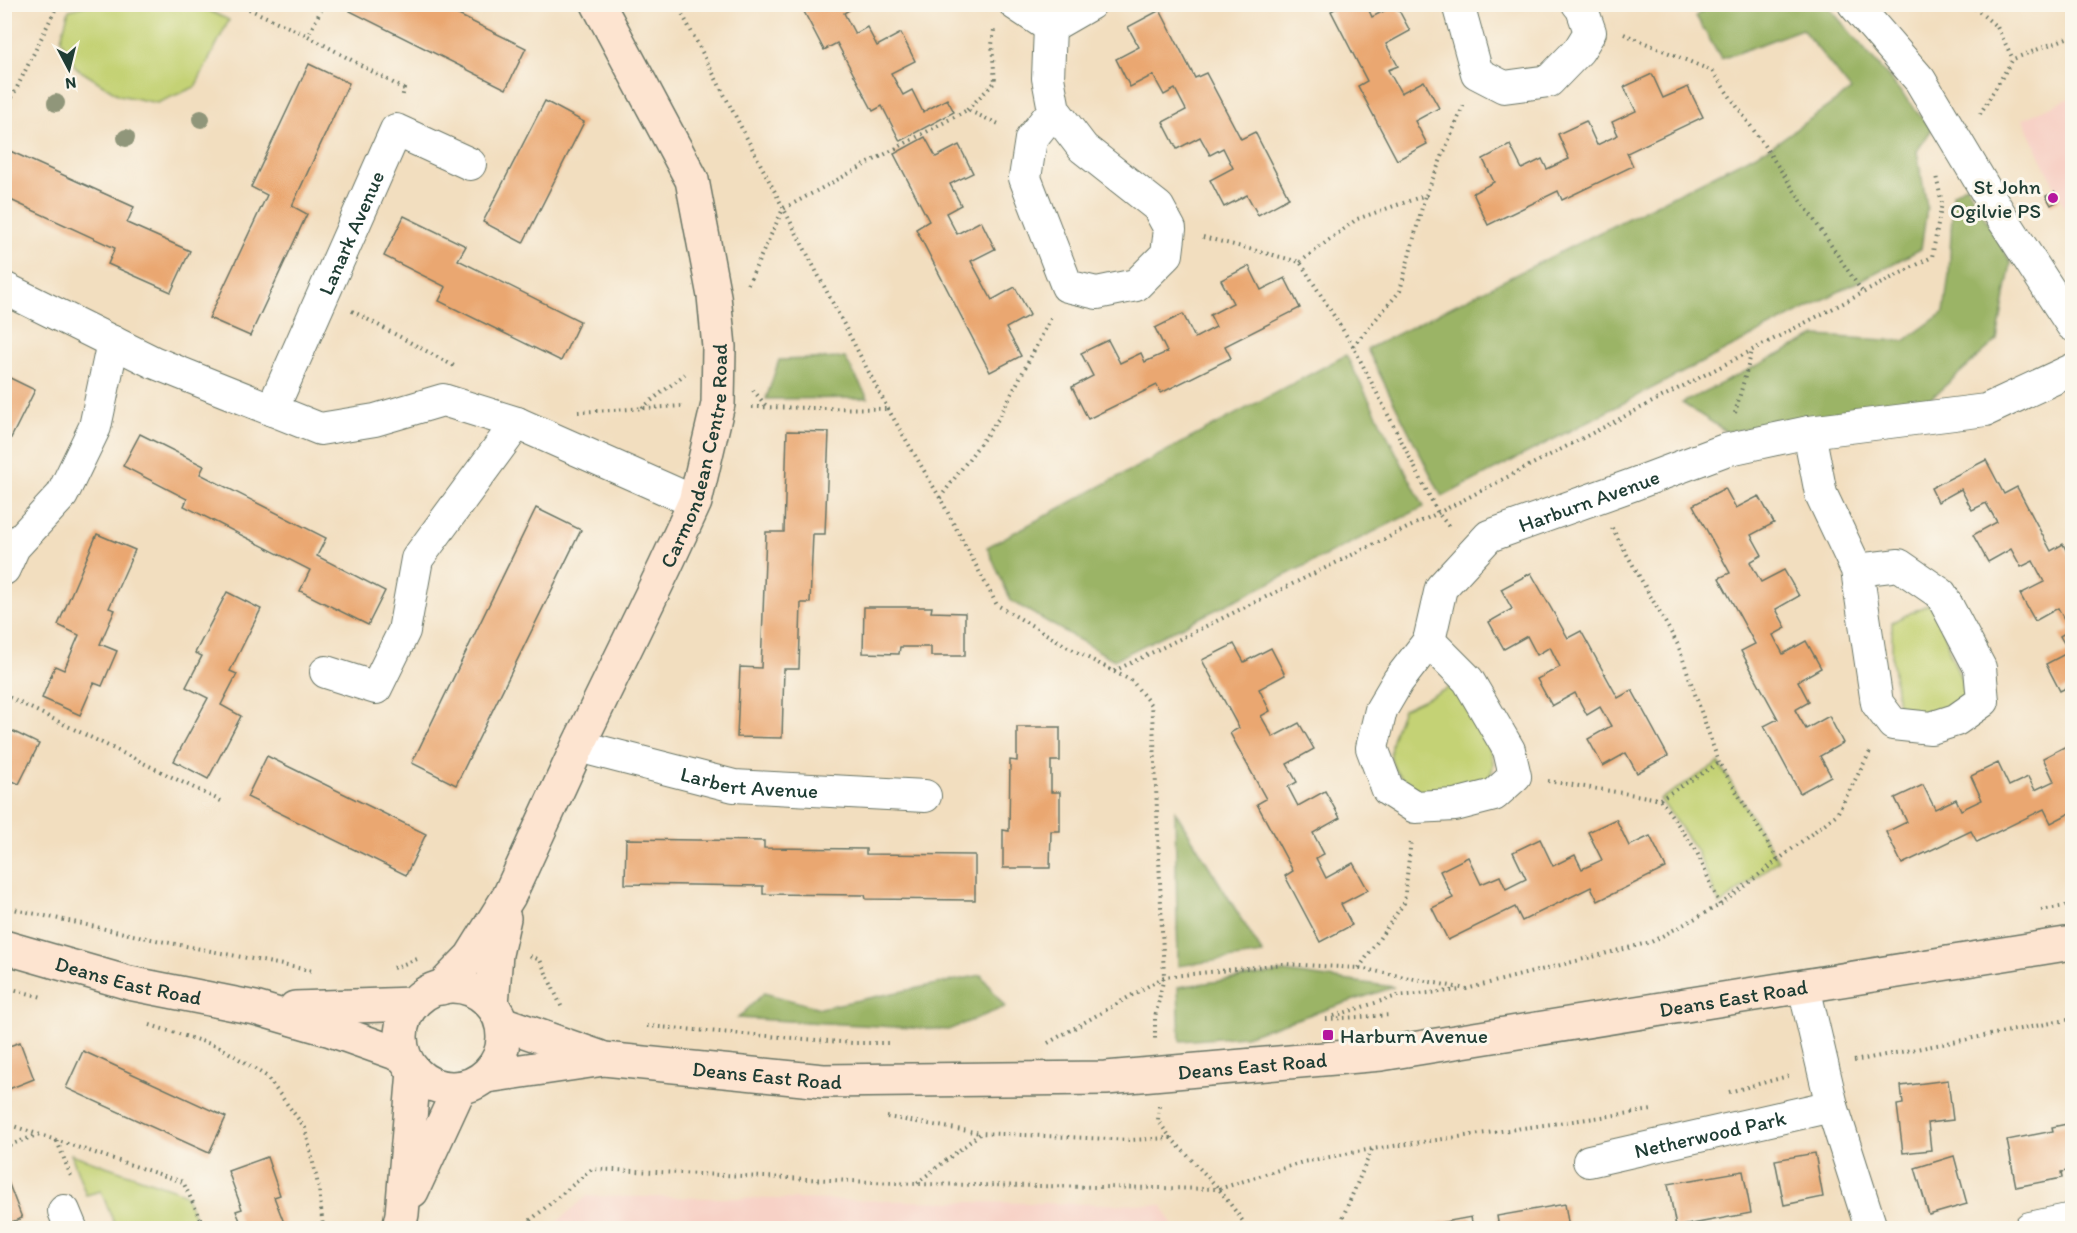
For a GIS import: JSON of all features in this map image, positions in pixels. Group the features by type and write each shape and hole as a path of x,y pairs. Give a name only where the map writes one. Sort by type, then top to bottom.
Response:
{"street":[{"name":"Carmondean Centre Road","path":"427,996 471,957 508,896 695,502 718,404 719,347 714,296 692,180 598,4"},
{"path":"1005,15 1050,27 1090,4"},
{"path":"1458,4 1477,73 1504,87 1549,81 1578,50 1584,18"},
{"path":"1854,4 1920,80 2001,216 2073,325"},
{"path":"1050,27 1048,78 1054,110 1083,148 1158,207 1170,229 1167,254 1136,285 1097,293 1067,286 1025,178 1032,139 1054,110"},
{"path":"396,130 470,164"},
{"name":"Lanark Avenue","path":"272,410 396,130"},
{"path":"4,288 153,362 320,429 375,420 443,400 517,423 695,502"},
{"path":"4,568 14,547 62,495 95,427 113,342"},
{"name":"Harburn Avenue","path":"1415,807 1388,790 1372,748 1381,710 1398,681 1429,641 1441,588 1489,536 1725,450 1809,432 1986,410 2073,370"},
{"path":"326,672 376,688 404,631 417,559 517,423"},
{"path":"1809,432 1821,494 1857,570 1876,703 1893,724 1931,728 1956,720 1983,701 1980,668 1941,594 1899,565 1857,570"},
{"path":"1415,807 1455,805 1494,795 1515,776 1509,750 1468,680 1429,641"},
{"name":"Larbert Avenue","path":"578,746 734,786 925,796"},
{"name":"Carmondean Centre Road","path":"497,1013 499,943 508,896"},
{"name":"Deans East Road","path":"473,1082 604,1059 823,1081 1106,1078 1305,1061 1381,1054 2073,943"},
{"name":"Deans East Road","path":"4,947 129,983 255,1008 331,1030 409,1064"},
{"path":"455,986 468,989 481,995 497,1013 504,1042 499,1060 473,1082 400,1221 409,1064 401,1037 404,1019 427,996 455,986"},
{"path":"1804,987 1832,1106 1870,1228"},
{"name":"Deans East Road","path":"255,1008 335,1008 427,996"},
{"name":"Deans East Road","path":"497,1013 604,1059"},
{"path":"409,1064 426,1082 442,1088 473,1082"},
{"name":"Netherwood Park","path":"1589,1161 1832,1106"},
{"path":"2030,1228 2073,1219"}],"path":[{"path":"5,8 23,4"},
{"path":"4,114 57,4"},
{"path":"238,4 308,36 404,90 396,130"},
{"path":"308,36 324,4"},
{"path":"676,4 888,409 940,498 997,606 1132,681 1150,705 1154,739 1164,977 1155,1017 1154,1045"},
{"path":"1970,4 1997,27 2013,59"},
{"path":"744,294 783,209 967,110 995,82 992,45 1005,15"},
{"path":"1584,18 1628,34 1712,71 1863,293"},
{"path":"1114,671 1438,513 1932,257 1942,203 1930,151 1976,120 2013,59 2073,36"},
{"path":"1353,346 1400,291 1426,195 1477,73"},
{"path":"967,110 1032,139"},
{"path":"1300,262 1357,219 1426,195"},
{"path":"1170,229 1300,262 1353,346 1438,513"},
{"path":"940,498 999,418 1067,286"},
{"path":"322,295 459,369"},
{"path":"642,408 719,347"},
{"path":"1725,450 1752,350"},
{"path":"576,412 718,404 768,408 888,409"},
{"path":"1595,499 1678,645 1719,763 1778,860"},
{"path":"4,695 225,803"},
{"path":"1305,1061 1326,1019 1397,996 1466,989 1651,942 1720,905 1837,814 1868,753 1893,724"},
{"path":"1515,776 1660,799 1719,763"},
{"path":"1660,799 1696,850 1720,905"},
{"path":"1359,968 1404,903 1415,807"},
{"path":"4,907 314,971"},
{"path":"499,943 540,960 564,1012"},
{"path":"382,972 426,956"},
{"path":"1045,1045 1164,977 1283,964 1359,968 1466,989"},
{"path":"4,987 49,999"},
{"path":"1720,1094 1823,1067 2073,1019"},
{"path":"150,1024 220,1047 266,1076 305,1128 319,1189 323,1228"},
{"path":"636,1025 853,1043 898,1043"},
{"path":"1159,1105 1158,1121 1219,1189 1248,1228"},
{"path":"521,1228 592,1169 916,1184 1219,1189 1302,1162 1372,1149 1662,1108"},
{"path":"4,1123 183,1182 205,1228"},
{"path":"916,1184 981,1133 1131,1140 1171,1138"},
{"path":"4,1147 39,1134"},
{"path":"1338,1228 1372,1149"}],"shaded area":[{"path":"2072,97 2072,223 2023,119"},
{"path":"587,1196 1162,1205 1174,1228 550,1228"}],"green space":[{"path":"87,5 197,5 229,20 195,87 157,103 119,95 76,68 61,39 69,10"},
{"path":"1709,5 1827,5 1932,129 1917,151 1927,207 1921,249 1442,497 1367,349 1772,146 1851,90 1802,29 1721,59 1696,16"},
{"path":"1966,185 2011,263 1997,340 1922,406 1727,432 1682,403 1816,336 1904,341 1944,312 1949,274 1953,194"},
{"path":"1346,355 1424,507 1114,660 1011,601 987,547"},
{"path":"845,358 868,398 766,399 779,360"},
{"path":"1929,604 1941,618 1949,650 1963,684 1964,695 1957,704 1923,716 1898,706 1892,658 1892,622"},
{"path":"1455,685 1489,747 1493,767 1488,778 1472,787 1433,792 1421,791 1409,784 1394,768 1391,750 1395,730 1403,709"},
{"path":"1719,763 1778,860 1720,905 1696,850 1660,799"},
{"path":"1175,811 1263,954 1178,966"},
{"path":"1284,972 1394,987 1245,1036 1180,1041 1178,987"},
{"path":"981,975 1005,1007 948,1030 738,1018 764,993 820,1008"},
{"path":"71,1154 184,1193 200,1228 116,1228 101,1191 86,1195"}],"building":[{"path":"354,4 436,4 526,48 506,89 350,11"},
{"path":"800,4 859,4 844,13 855,34 867,27 877,46 901,33 915,61 891,73 903,95 912,90 923,112 947,99 954,112 900,141 882,106 873,111 837,43 824,50"},
{"path":"1344,4 1366,4 1372,17 1396,5 1410,31 1386,44 1398,66 1388,70 1401,93 1424,81 1439,108 1415,121 1427,144 1397,160 1358,86 1367,81 1331,11"},
{"path":"1160,10 1195,78 1206,73 1241,139 1255,132 1289,198 1258,215 1247,195 1224,207 1210,180 1233,168 1223,148 1210,155 1200,137 1177,149 1163,122 1186,110 1175,89 1164,95 1153,75 1130,87 1116,59 1139,47 1128,27"},
{"path":"309,64 349,83 292,206 307,214 250,336 209,318 267,195 251,187"},
{"path":"1652,74 1663,98 1688,87 1703,117 1627,153 1633,166 1562,200 1558,191 1488,225 1473,193 1494,182 1483,159 1510,145 1522,169 1542,159 1547,169 1569,159 1558,134 1586,121 1597,145 1618,135 1612,122 1636,111 1624,87"},
{"path":"545,101 584,122 523,243 483,222"},
{"path":"925,137 936,157 959,145 973,173 950,184 961,205 946,213 957,234 981,221 995,249 971,261 992,300 1015,287 1030,315 1006,328 1021,356 990,372 916,229 929,221 894,154"},
{"path":"10,151 134,207 127,223 190,251 171,292 108,264 115,248 4,197 4,164"},
{"name":"St John Ogilvie PS","path":"2055,192 2060,200 2051,205 2046,196"},
{"path":"404,216 466,246 458,260 580,321 561,361 439,301 446,287 384,256"},
{"path":"1249,266 1261,290 1285,278 1300,308 1225,346 1231,358 1161,393 1157,385 1088,419 1072,387 1093,376 1081,353 1108,340 1120,363 1141,353 1145,362 1167,352 1155,328 1183,314 1195,338 1216,327 1210,315 1233,303 1221,280"},
{"path":"4,375 35,390 4,452"},
{"path":"787,431 829,432 825,534 813,534 810,603 801,603 799,669 784,669 782,738 737,737 740,667 761,668 766,532 784,532"},
{"path":"140,434 204,466 200,474 326,538 317,556 385,591 368,625 300,591 310,570 184,506 187,499 123,466"},
{"path":"1986,460 2004,494 2017,487 2051,551 2063,544 2072,562 2072,685 2060,691 2046,664 2069,652 2060,636 2070,630 2058,608 2035,621 2020,594 2044,582 2033,561 2021,567 2011,549 1988,562 1973,535 1997,522 1986,503 1972,510 1961,489 1938,502 1931,488"},
{"path":"1725,488 1736,508 1759,496 1774,523 1751,535 1762,555 1750,562 1761,582 1784,570 1799,596 1776,609 1786,628 1773,635 1783,654 1806,641 1821,668 1798,681 1809,702 1795,710 1806,729 1829,716 1843,743 1820,756 1831,776 1800,793 1764,726 1778,719 1741,651 1755,644 1719,578 1730,573 1693,505"},
{"path":"536,508 581,530 456,785 412,763"},
{"path":"97,534 135,550 109,608 115,610 100,644 117,651 102,686 94,683 80,715 42,698 55,666 64,670 79,635 58,625"},
{"path":"1531,573 1568,638 1581,631 1618,698 1632,690 1668,756 1637,773 1626,753 1603,766 1588,739 1611,726 1600,707 1587,715 1575,693 1552,706 1537,679 1560,667 1550,647 1537,655 1527,636 1504,649 1489,622 1512,609 1501,589"},
{"path":"227,592 261,609 230,671 237,674 221,705 241,716 208,779 174,761 208,698 186,687 202,656 195,653"},
{"path":"864,607 932,607 931,612 965,613 965,656 931,656 931,647 900,647 899,654 863,653"},
{"path":"1234,644 1244,662 1271,648 1285,675 1259,689 1270,711 1261,716 1273,737 1299,723 1314,749 1287,764 1297,782 1288,787 1298,806 1325,791 1340,818 1313,833 1324,854 1316,858 1326,878 1353,863 1368,890 1341,904 1352,925 1320,942 1285,876 1293,871 1257,804 1266,799 1230,733 1239,728 1202,660"},
{"path":"4,727 39,744 19,784 4,777"},
{"path":"1017,727 1060,727 1060,761 1051,761 1051,792 1060,792 1060,831 1051,831 1050,868 1003,868 1003,830 1009,831 1010,760 1017,761"},
{"path":"2070,744 2072,748 2072,812 2051,823 2044,809 1977,842 1971,831 1902,864 1886,832 1907,822 1895,798 1923,785 1935,809 1956,799 1961,810 1982,800 1971,776 1998,763 2009,786 2028,777 2035,790 2054,781 2043,758"},
{"path":"267,756 426,834 406,875 247,797"},
{"path":"1616,819 1629,846 1650,836 1666,868 1598,901 1591,887 1522,921 1515,907 1448,940 1432,908 1453,898 1440,871 1468,857 1481,884 1500,876 1506,889 1526,879 1513,852 1540,839 1553,866 1575,855 1582,869 1602,860 1588,832"},
{"path":"626,839 764,841 764,848 866,849 866,854 975,855 975,900 866,899 865,895 763,894 763,886 625,884"},
{"path":"20,1042 34,1079 4,1091 4,1048"},
{"path":"83,1051 226,1117 209,1153 66,1088"},
{"path":"1948,1080 1953,1120 1928,1123 1931,1150 1903,1153 1897,1105 1903,1104 1901,1086"},
{"path":"2072,1123 2072,1170 2061,1172 2062,1178 2016,1187 2007,1140 2053,1131 2052,1127"},
{"path":"1815,1153 1823,1197 1784,1205 1775,1160"},
{"path":"1954,1156 1967,1204 1929,1215 1915,1168"},
{"path":"267,1157 280,1195 274,1197 286,1228 243,1228 236,1211 242,1209 228,1171"},
{"path":"1743,1171 1751,1213 1676,1227 1668,1184"},
{"path":"7,1179 22,1218 4,1225 4,1180"},
{"path":"1565,1204 1569,1228 1499,1228 1497,1216"},
{"path":"1471,1217 1473,1228 1417,1228 1417,1227"}],"place":[{"name":"St John Ogilvie PS","path":"2053,198"},
{"name":"Harburn Avenue","path":"1328,1035"}]}
